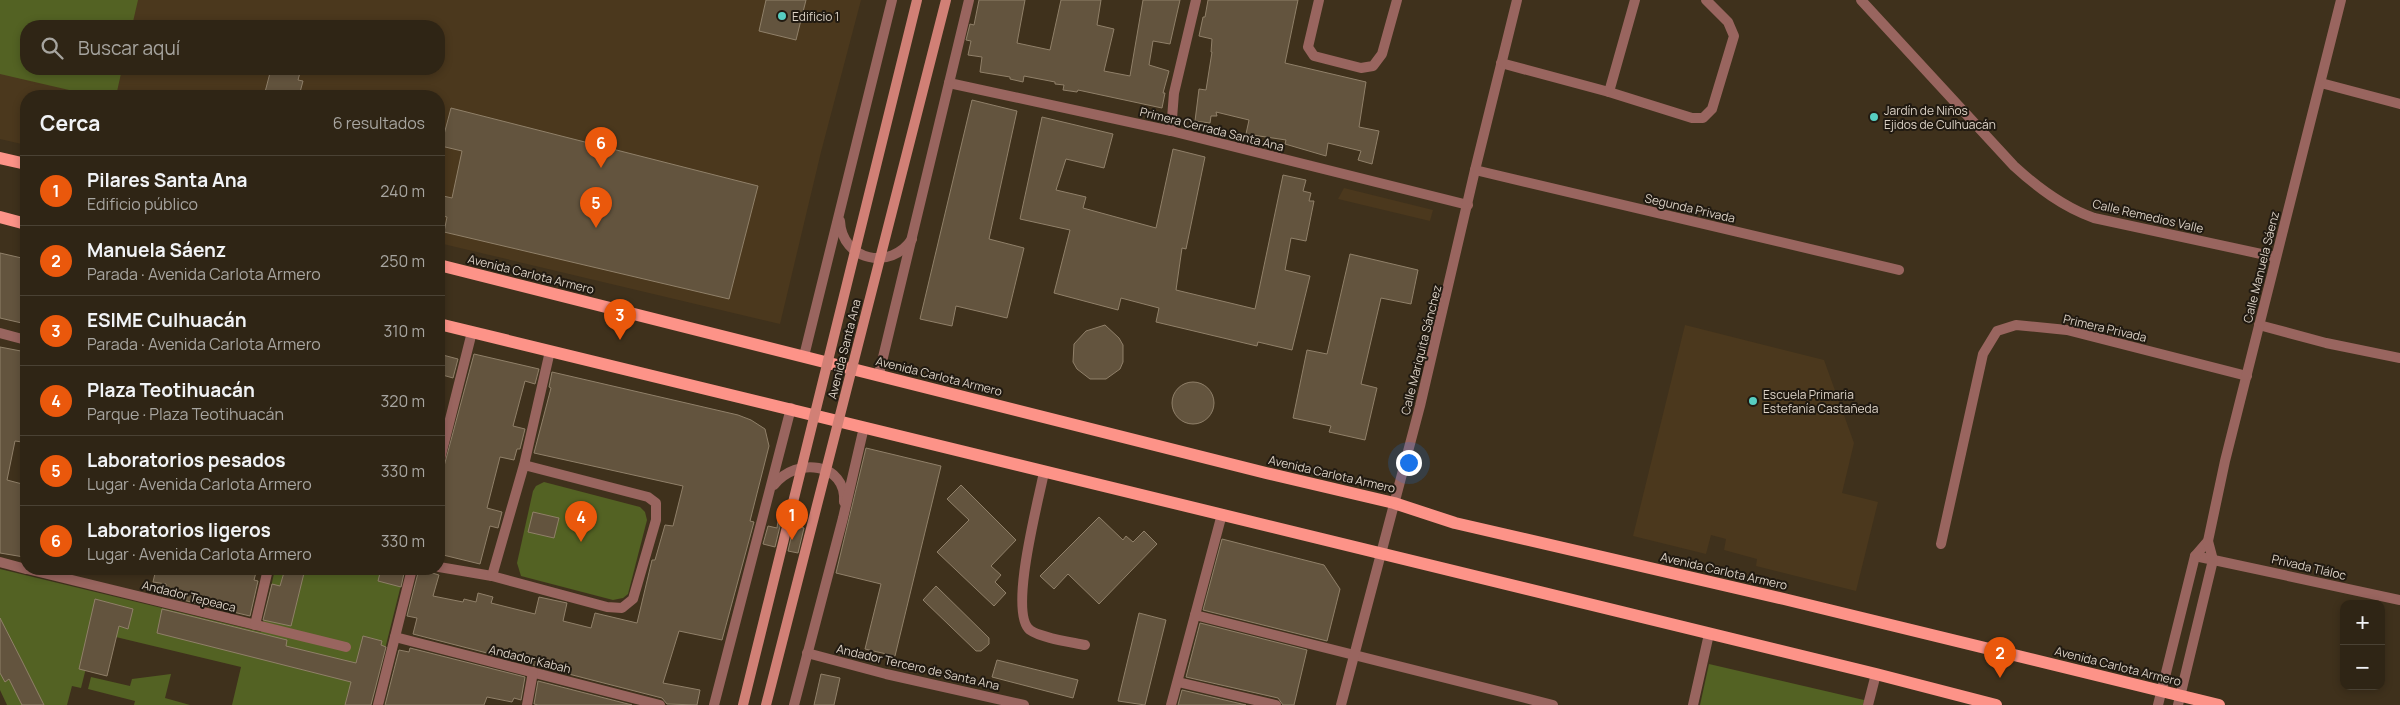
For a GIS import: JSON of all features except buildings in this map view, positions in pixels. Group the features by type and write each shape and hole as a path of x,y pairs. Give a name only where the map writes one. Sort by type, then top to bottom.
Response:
{"main road":[{"name":"Avenida Santa Ana","path":"743,705 917,0"},
{"name":"Avenida Santa Ana","path":"766,705 946,0"},
{"path":"0,158 20,163"},
{"path":"0,217 20,222"},
{"name":"Avenida Carlota Armero","path":"445,266 879,374 1266,473 1394,503 1455,523 1784,599 2162,690 2179,700 2219,705"},
{"path":"445,325 792,408 864,428 1876,674 1996,705"}],"street":[{"path":"804,356 892,0"},
{"path":"879,374 915,232 969,0"},
{"path":"1171,131 1174,93 1196,0"},
{"path":"1319,0 1308,47 1314,56 1360,68 1374,66 1382,54 1397,0"},
{"name":"Calle Mariquita Sánchez","path":"1341,705 1420,406 1517,0"},
{"path":"1609,92 1635,0"},
{"path":"1501,63 1609,92 1692,118 1703,118 1712,109 1734,36 1728,22 1706,0"},
{"name":"Calle Remedios Valle","path":"1861,0 2014,166 2035,185 2059,201 2094,218 2276,257"},
{"name":"Calle Manuela Sáenz","path":"2179,700 2213,560 2208,541 2227,453 2341,0"},
{"name":"Primera Cerrada Santa Ana","path":"949,83 1171,131 1468,205"},
{"path":"2321,83 2400,104"},
{"name":"Segunda Privada","path":"1475,170 1899,270"},
{"path":"840,215 840,224 845,241 858,253 874,259 883,259 899,252 906,247 915,232"},
{"name":"Primera Privada","path":"1941,544 1982,354 1997,331 2016,325 2067,330 2247,376"},
{"path":"2259,325 2400,358"},
{"path":"445,438 472,332"},
{"path":"0,333 20,338"},
{"path":"492,576 524,465 550,351"},
{"path":"714,705 792,408"},
{"path":"794,705 843,518 864,428"},
{"path":"445,568 492,576 607,607 622,608 633,599 656,520 656,503 648,496 524,465"},
{"path":"770,497 774,485 787,472 796,468 814,467 824,470 838,482 845,500 843,518"},
{"path":"1044,472 1025,567 1021,599 1022,620 1028,629 1036,633 1085,645"},
{"path":"1172,705 1222,514"},
{"name":"Calle Manuela Sáenz","path":"2158,705 2195,556 2208,541"},
{"name":"Privada Tláloc","path":"2195,556 2400,600"},
{"name":"Andador Tepeaca","path":"0,562 20,567"},
{"name":"Andador Tepeaca","path":"51,575 346,647"},
{"path":"255,625 267,575"},
{"path":"378,705 410,575"},
{"path":"1195,615 1553,705"},
{"path":"1693,705 1709,634"},
{"name":"Andador Kabah","path":"394,637 660,705"},
{"name":"Andador Tercero de Santa Ana","path":"807,653 886,674 1024,705"},
{"path":"526,705 534,672"},
{"path":"1868,705 1876,674"},
{"path":"1178,682 1276,705"}],"shaded area":[{"path":"0,0 861,0 821,152 780,324 445,244 445,90 20,90 20,144 0,139"},
{"path":"1344,188 1433,210 1430,221 1338,199"},
{"name":"Escuela Primaria Estefanía Castañeda","path":"1685,325 1824,360 1854,443 1842,493 1878,502 1856,591 1756,566 1757,559 1724,550 1726,539 1711,535 1706,554 1633,536"}],"green space":[{"path":"0,0 138,0 133,20 20,20 20,75 121,75 117,90 69,90 0,74"},
{"path":"544,482 640,507 645,512 647,520 628,594 623,598 613,600 521,576 517,563 533,491 536,486"},
{"path":"0,569 261,632 274,575 404,575 371,705 232,705 241,667 95,632 81,688 72,686 67,705 7,705 0,690"},
{"path":"1709,664 1864,700 1863,705 1700,705"},
{"path":"171,674 165,698 190,705 134,705 135,701 88,689 91,677 130,686 132,679"}],"place":[{"name":"Edificio 1","path":"782,16"},
{"name":"Jardín de Niños Ejidos de Culhuacán","path":"1874,117"},
{"name":"Laboratorios ligeros","path":"601,168"},
{"name":"Laboratorios pesados","path":"596,228"},
{"name":"ESIME Culhuacán","path":"620,340"},
{"name":"Escuela Primaria Estefanía Castañeda","path":"1753,401"},
{"name":"Pilares Santa Ana","path":"792,540"},
{"name":"Plaza Teotihuacán","path":"581,542"},
{"name":"Manuela Sáenz","path":"2000,678"}]}
